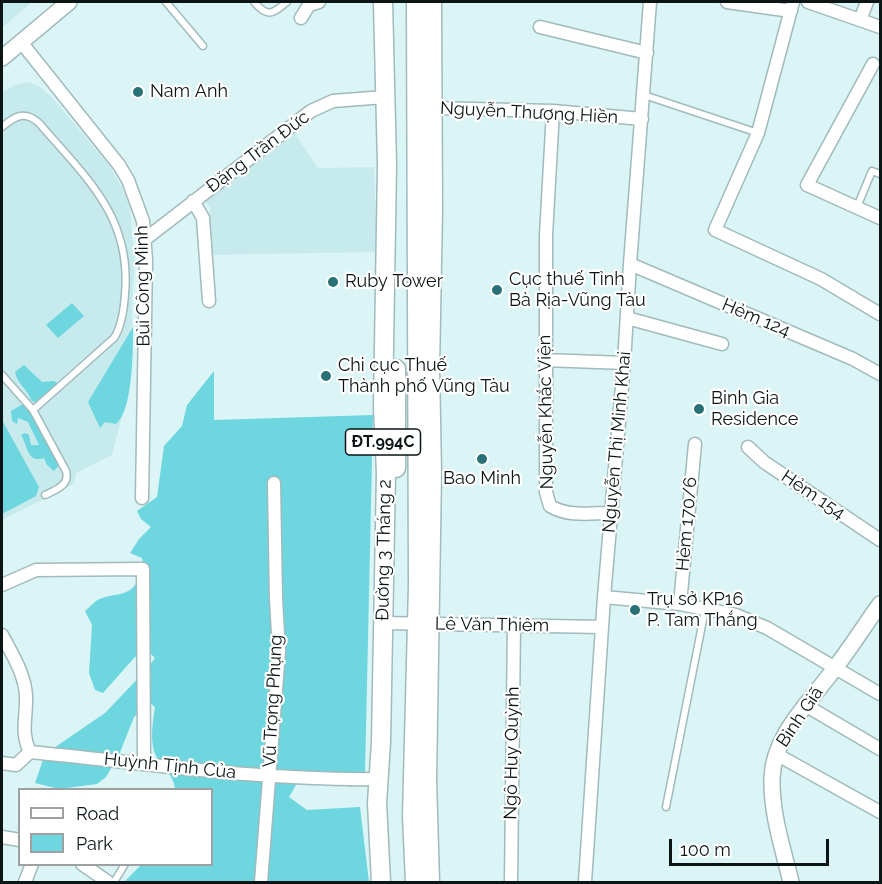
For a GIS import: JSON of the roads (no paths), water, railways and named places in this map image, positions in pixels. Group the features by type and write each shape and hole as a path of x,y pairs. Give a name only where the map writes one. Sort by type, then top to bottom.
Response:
{"main road":[{"name":"Đường 3 Tháng 2","path":"381,882 377,829 382,775 387,623 396,497 389,109 383,2"},
{"name":"Đường 3 Tháng 2","path":"389,109 394,2"},
{"name":"ĐT.994C","path":"416,2 425,111 432,473 423,623 420,779 430,882"},
{"name":"ĐT.994C","path":"425,111 432,2"},
{"name":"Đường 3 Tháng 2","path":"382,775 391,882"},
{"name":"ĐT.994C","path":"415,882 412,833 420,779"}],"street":[{"path":"2,58 69,2"},
{"path":"301,18 309,5 319,2"},
{"name":"Nguyễn Thị Minh Khai","path":"585,882 604,597 651,2"},
{"path":"727,2 792,6 758,133 715,230 821,279 880,314"},
{"path":"808,2 880,27"},
{"path":"860,20 867,2"},
{"path":"540,27 647,53"},
{"name":"Bùi Công Minh","path":"21,42 119,165 128,180 143,221 146,260 142,498"},
{"path":"873,64 807,185 880,218"},
{"name":"Đặng Trần Đức","path":"144,240 311,111 333,101 389,109"},
{"name":"Nguyễn Thượng Hiền","path":"425,111 553,111 642,119"},
{"name":"Nguyễn Khắc Viện","path":"553,111 546,235 546,492 550,506 557,510 576,513 611,513"},
{"path":"194,201 203,218 209,301"},
{"name":"Hẻm 124","path":"630,264 853,359 880,374"},
{"path":"627,318 722,344"},
{"path":"545,360 624,363"},
{"name":"Hẻm 170/6","path":"680,604 695,444"},
{"name":"Hẻm 154","path":"748,447 764,462 880,540"},
{"name":"Vũ Trọng Phụng","path":"261,882 279,651 274,483"},
{"path":"2,585 36,570 143,569 144,763"},
{"path":"604,597 680,604 736,615 767,628 880,694"},
{"name":"Bình Giã","path":"791,882 773,799 772,776 776,754 785,735 805,705 835,669 880,604"},
{"name":"Lê Văn Thiêm","path":"387,623 602,627"},
{"name":"Ngô Huy Quỳnh","path":"511,882 514,624"},
{"path":"2,635 24,678 26,697 24,740 30,752 15,765 2,763"},
{"path":"805,705 880,749"},
{"name":"Huỳnh Tịnh Của","path":"30,752 326,780 382,775"},
{"path":"776,754 880,812"},
{"path":"2,837 18,840"},
{"path":"25,882 31,866"},
{"path":"85,866 108,882"}],"lane":[{"path":"166,2 203,46"},
{"path":"254,2 262,11 269,13 276,11 287,2"},
{"path":"644,95 758,133"},
{"path":"2,127 21,115 29,115 39,123 95,187 106,204 120,239 126,270 123,310 118,332 33,410"},
{"path":"857,207 872,171 880,174"},
{"path":"2,375 33,410 68,476 62,487 45,495"},
{"path":"666,807 705,610"},
{"path":"114,882 124,866"}],"place":[{"name":"Nam Anh","path":"138,92"},
{"name":"Ruby Tower","path":"333,282"},
{"name":"Cục thuế Tỉnh Bà Rịa-Vũng Tàu","path":"497,290"},
{"name":"Chi cục Thuế Thành phố Vũng Tàu","path":"326,376"},
{"name":"Binh Gia Residence","path":"699,409"},
{"name":"Bao Minh","path":"482,459"},
{"name":"Trụ sở KP16 P. Tam Thắng","path":"635,610"}]}
